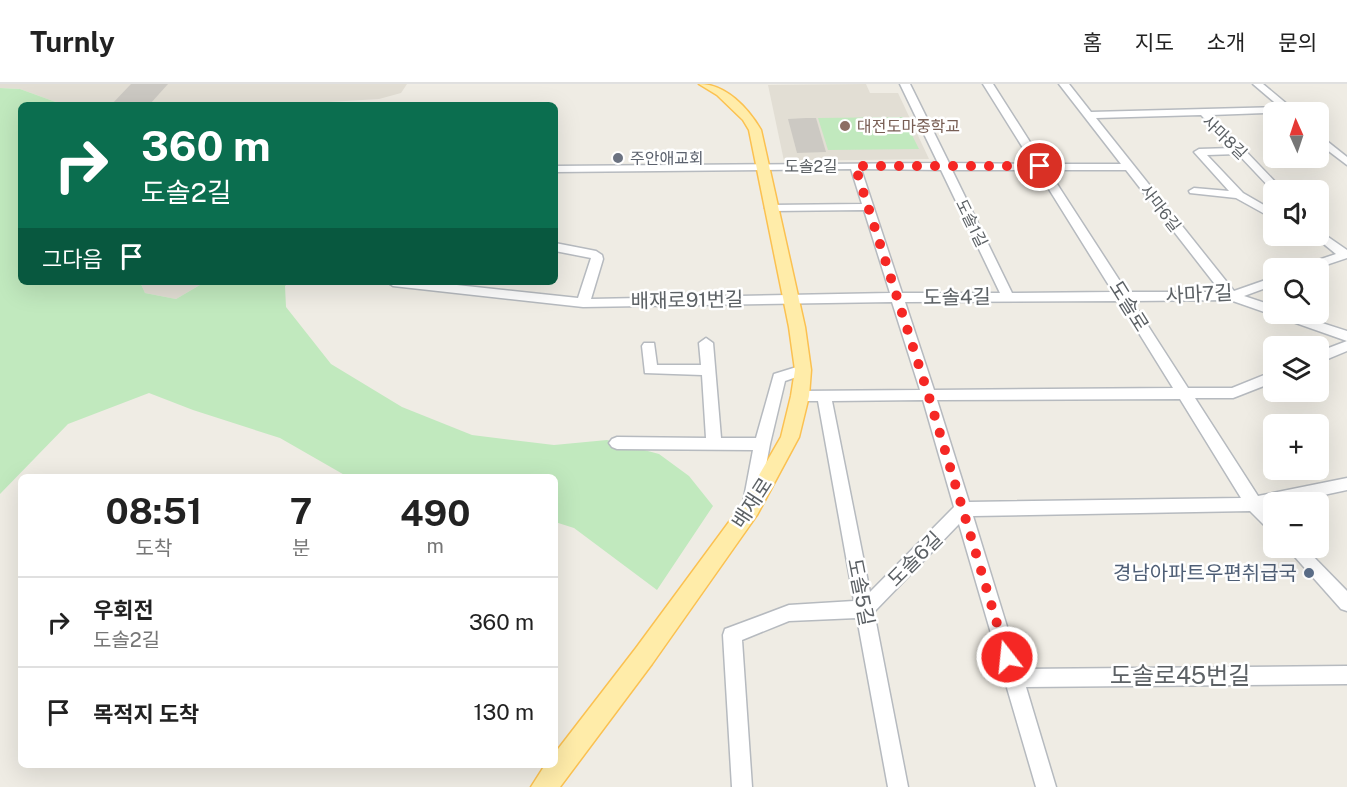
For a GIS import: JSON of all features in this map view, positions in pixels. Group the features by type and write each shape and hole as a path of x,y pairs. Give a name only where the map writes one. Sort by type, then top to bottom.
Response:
{"main road":[{"name":"배재로","path":"544,787 644,656 750,509 790,437 800,396 803,370 791,298 755,130 748,118 718,89 704,84"}],"street":[{"name":"도솔1길","path":"905,84 1008,297"},
{"name":"도솔로","path":"988,84 1254,504 1263,513"},
{"name":"사마6길","path":"1064,84 1231,296"},
{"path":"1258,84 1279,102"},
{"path":"1203,112 1263,111"},
{"name":"사마8길","path":"1088,115 1203,112 1268,180"},
{"path":"1329,146 1347,162"},
{"path":"1240,151 1198,152 1239,195 1263,209"},
{"name":"도솔2길","path":"762,166 1128,166"},
{"path":"558,169 762,166"},
{"path":"855,166 929,397 1046,787"},
{"path":"1194,191 1239,195"},
{"path":"771,208 868,207"},
{"path":"1329,241 1346,254"},
{"path":"558,248 596,255 597,259 583,303"},
{"path":"1329,260 1346,254"},
{"name":"배재로91번길","path":"442,285 583,303 791,298"},
{"name":"사마7길","path":"1123,297 1231,296 1263,285"},
{"path":"1231,296 1263,307"},
{"name":"도솔4길","path":"791,298 1123,297"},
{"path":"1312,324 1347,336"},
{"path":"706,344 714,444"},
{"path":"649,346 650,370 708,370"},
{"path":"1329,353 1347,346"},
{"path":"750,509 762,444 779,378 803,370"},
{"path":"800,396 929,397 1233,393 1263,381"},
{"name":"도솔5길","path":"824,397 898,787"},
{"name":"배재로","path":"616,443 762,444"},
{"path":"963,509 1254,504 1347,484"},
{"name":"도솔6길","path":"865,609 963,509"},
{"path":"1304,558 1347,603"},
{"path":"742,787 732,635 789,613 865,609"},
{"name":"도솔로45번길","path":"1013,678 1347,675"}],"shaded area":[{"path":"0,84 407,84 401,93 379,99 329,102 56,102 20,89 0,88"},
{"name":"대전도마중학교","path":"866,84 870,93 898,93 929,159 784,161 768,85"},
{"path":"141,285 200,285 176,299 145,293"}],"green space":[{"path":"0,88 20,89 56,102 18,102 18,285 141,285 145,293 176,299 200,285 286,285 286,307 331,364 402,407 472,435 554,445 607,440 659,454 689,476 713,506 657,590 574,528 558,523 558,474 343,474 280,438 149,393 68,424 0,494"},
{"path":"903,117 919,149 828,150 818,118"}],"building":[{"path":"131,84 168,84 152,102 114,102"},
{"path":"816,118 826,152 797,153 788,119"}],"place":[{"name":"대전도마중학교","path":"845,126"},
{"name":"주안애교회","path":"618,158"},
{"name":"경남아파트우편취급국","path":"1309,573"}],"route":[{"path":"1007,657 929,397 855,166 1040,166"}]}
